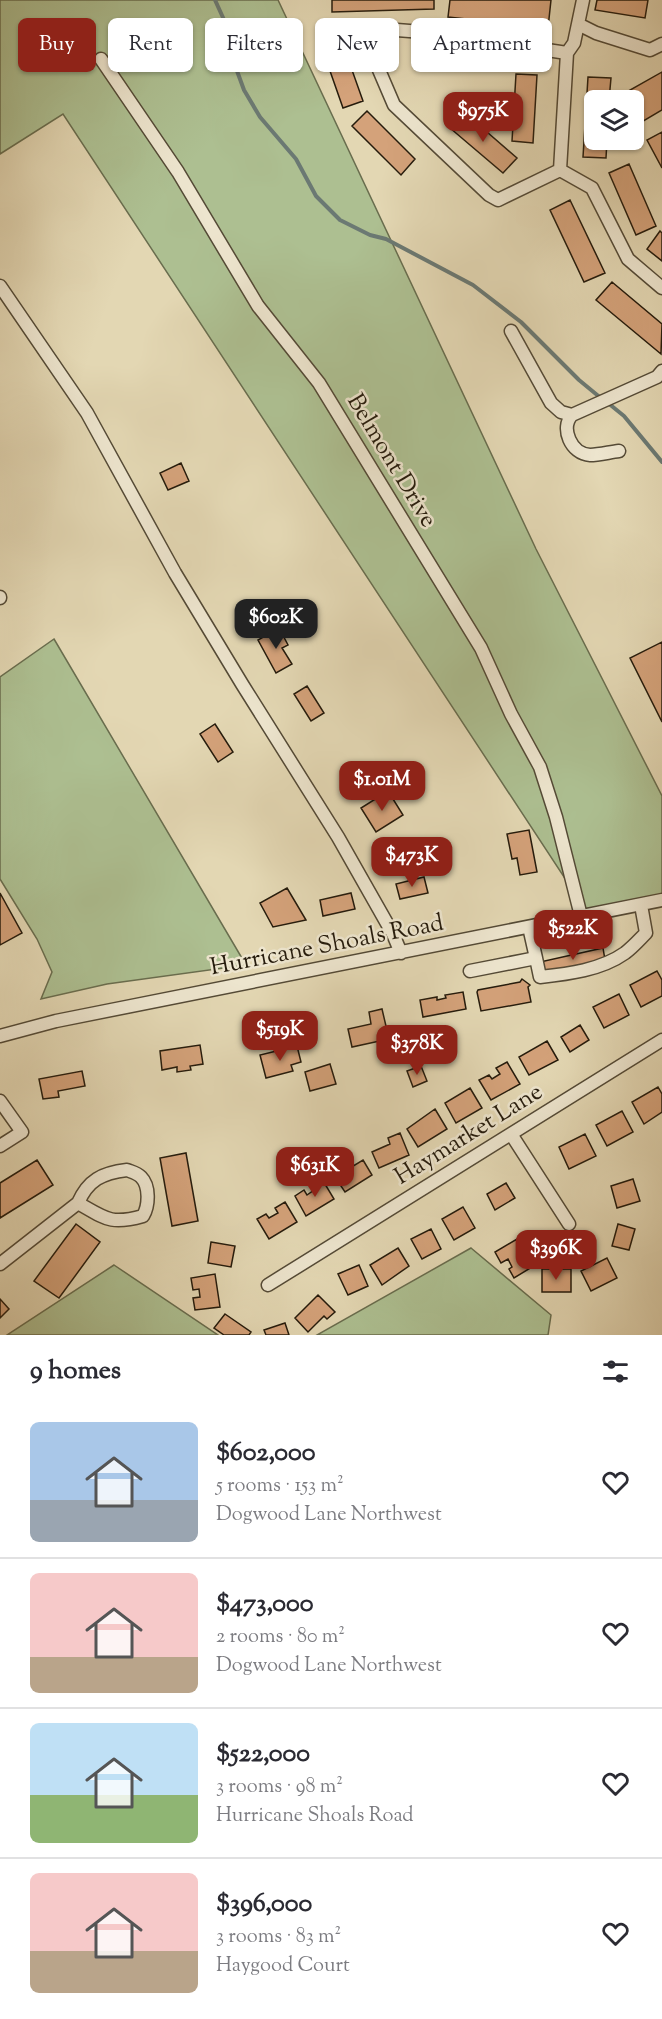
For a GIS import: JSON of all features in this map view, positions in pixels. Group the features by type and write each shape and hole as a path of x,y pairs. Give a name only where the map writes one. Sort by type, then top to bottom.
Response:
{"street":[{"path":"560,170 567,53 574,43 583,0"},
{"path":"578,24 596,33 650,50 662,44"},
{"path":"560,170 498,200 489,195 394,105 367,42 370,33 384,29 435,33 567,53"},
{"name":"Belmont Drive","path":"101,59 178,172 258,306 319,383 481,648 511,714 540,766 556,817 581,916"},
{"path":"560,170 592,188 628,259 662,288"},
{"path":"0,286 87,413 175,573 338,837 393,934 401,953"},
{"path":"511,331 551,403 561,412 572,414"},
{"path":"619,451 590,455 583,453 574,447 569,439 566,431 567,420 572,414 657,377 662,371"},
{"name":"Hurricane Shoals Road","path":"0,1036 77,1017 662,900"},
{"path":"528,927 540,977 560,975 606,964 626,952 646,933 641,904"},
{"path":"470,971 536,958"},
{"name":"Haymarket Lane","path":"268,1285 662,1040"},
{"path":"0,1101 22,1132 0,1146"},
{"path":"511,1134 569,1224"},
{"path":"2,1257 78,1203 83,1191 91,1181 127,1170 139,1175 144,1181 148,1208 143,1216 116,1221 78,1203"}],"green space":[{"path":"0,0 278,0 286,18 205,18 205,72 303,72 303,53 536,549 662,796 662,895 585,909 63,114 0,154"},
{"path":"54,639 246,965 107,984 41,999 52,972 37,939 0,879 0,677"},
{"path":"471,1248 551,1315 548,1335 317,1335"},
{"path":"114,1265 218,1335 7,1335"}],"building":[{"path":"332,0 434,0 434,9 332,12"},
{"path":"450,0 551,0 549,18 448,17"},
{"path":"597,0 648,0 645,18 595,10"},
{"path":"330,72 353,72 363,101 343,108"},
{"path":"662,72 662,110 644,121 644,90 630,90"},
{"path":"516,74 537,75 533,143 512,141"},
{"path":"588,77 611,78 610,90 587,90"},
{"path":"367,111 415,159 401,175 352,126"},
{"path":"464,112 517,158 503,173 450,128"},
{"path":"662,132 662,168 647,140"},
{"path":"584,141 584,150 606,150 606,158 583,157"},
{"path":"629,164 656,226 636,235 609,173"},
{"path":"570,200 605,273 584,282 550,210"},
{"path":"660,231 662,233 662,261 647,249"},
{"path":"612,282 662,324 661,354 596,300"},
{"path":"181,463 189,481 168,490 160,473"},
{"path":"279,628 288,645 282,648 292,664 276,673 258,640"},
{"path":"662,642 662,722 630,658"},
{"path":"307,686 324,713 311,721 294,694"},
{"path":"215,724 233,752 218,762 200,734"},
{"path":"388,791 403,815 376,832 361,808"},
{"path":"529,830 537,872 520,875 517,858 512,859 507,834"},
{"path":"424,877 428,893 400,899 396,884"},
{"path":"287,888 306,920 273,927 260,903"},
{"path":"0,893 22,933 0,945"},
{"path":"351,893 355,909 323,916 320,900"},
{"path":"603,948 605,960 542,973 540,962"},
{"path":"657,971 662,980 662,996 641,1007 630,985"},
{"path":"522,979 530,985 528,987 531,1002 481,1011 478,990 520,982"},
{"path":"463,992 466,1009 423,1017 420,1000 437,997 437,1000 446,998 445,995"},
{"path":"619,994 629,1015 604,1028 593,1007"},
{"path":"382,1009 389,1039 352,1047 348,1029 371,1024 369,1012"},
{"path":"580,1025 589,1040 570,1052 561,1037"},
{"path":"547,1041 558,1060 529,1075 519,1057"},
{"path":"200,1045 203,1064 190,1066 191,1070 177,1072 177,1067 162,1070 160,1051"},
{"path":"297,1046 301,1062 291,1065 293,1071 266,1078 260,1055"},
{"path":"507,1062 520,1084 491,1100 479,1080 489,1075 492,1079 500,1074 496,1068"},
{"path":"330,1064 336,1084 310,1091 305,1072"},
{"path":"421,1066 427,1081 413,1087 407,1071"},
{"path":"82,1071 85,1086 58,1091 59,1097 43,1099 39,1079"},
{"path":"658,1087 662,1094 662,1112 644,1124 632,1102"},
{"path":"470,1088 482,1108 456,1123 445,1103"},
{"path":"435,1109 447,1129 418,1147 407,1129"},
{"path":"622,1111 633,1132 607,1146 596,1125"},
{"path":"400,1133 409,1155 379,1168 372,1152 390,1144 388,1138"},
{"path":"585,1134 596,1156 569,1169 559,1147"},
{"path":"186,1153 198,1221 172,1226 160,1158"},
{"path":"37,1160 53,1185 0,1218 0,1183"},
{"path":"363,1160 372,1175 345,1192 335,1177"},
{"path":"322,1179 334,1199 306,1216 295,1196 304,1190 307,1195 314,1190 311,1185"},
{"path":"633,1179 640,1201 617,1208 611,1186"},
{"path":"506,1183 515,1198 495,1210 487,1194"},
{"path":"285,1202 297,1222 269,1239 257,1219 266,1214 269,1218 278,1213 275,1208"},
{"path":"463,1207 475,1228 454,1240 442,1219"},
{"path":"76,1224 100,1242 59,1298 34,1281"},
{"path":"618,1224 635,1229 629,1250 612,1246"},
{"path":"431,1229 441,1249 422,1259 411,1239"},
{"path":"517,1239 532,1267 514,1278 509,1269 512,1267 508,1259 501,1263 495,1252"},
{"path":"211,1242 235,1246 231,1267 208,1263"},
{"path":"398,1248 409,1266 382,1285 370,1265"},
{"path":"607,1258 617,1278 591,1291 581,1271"},
{"path":"359,1265 368,1286 348,1295 338,1274"},
{"path":"542,1269 571,1269 571,1292 542,1292"},
{"path":"215,1274 220,1307 195,1310 193,1298 200,1297 199,1289 193,1290 191,1278"},
{"path":"318,1295 335,1312 327,1319 324,1316 308,1332 295,1318"},
{"path":"0,1299 9,1309 0,1318"},
{"path":"225,1314 251,1332 249,1335 224,1335 214,1328"},
{"path":"285,1323 289,1335 266,1335 264,1330"}],"waterway":[{"path":"215,0 225,22 233,60 244,90 260,117 296,159 316,196 340,220 370,235 386,239 473,285 521,322 579,380 602,399"},
{"path":"608,403 624,416 662,462"}]}
